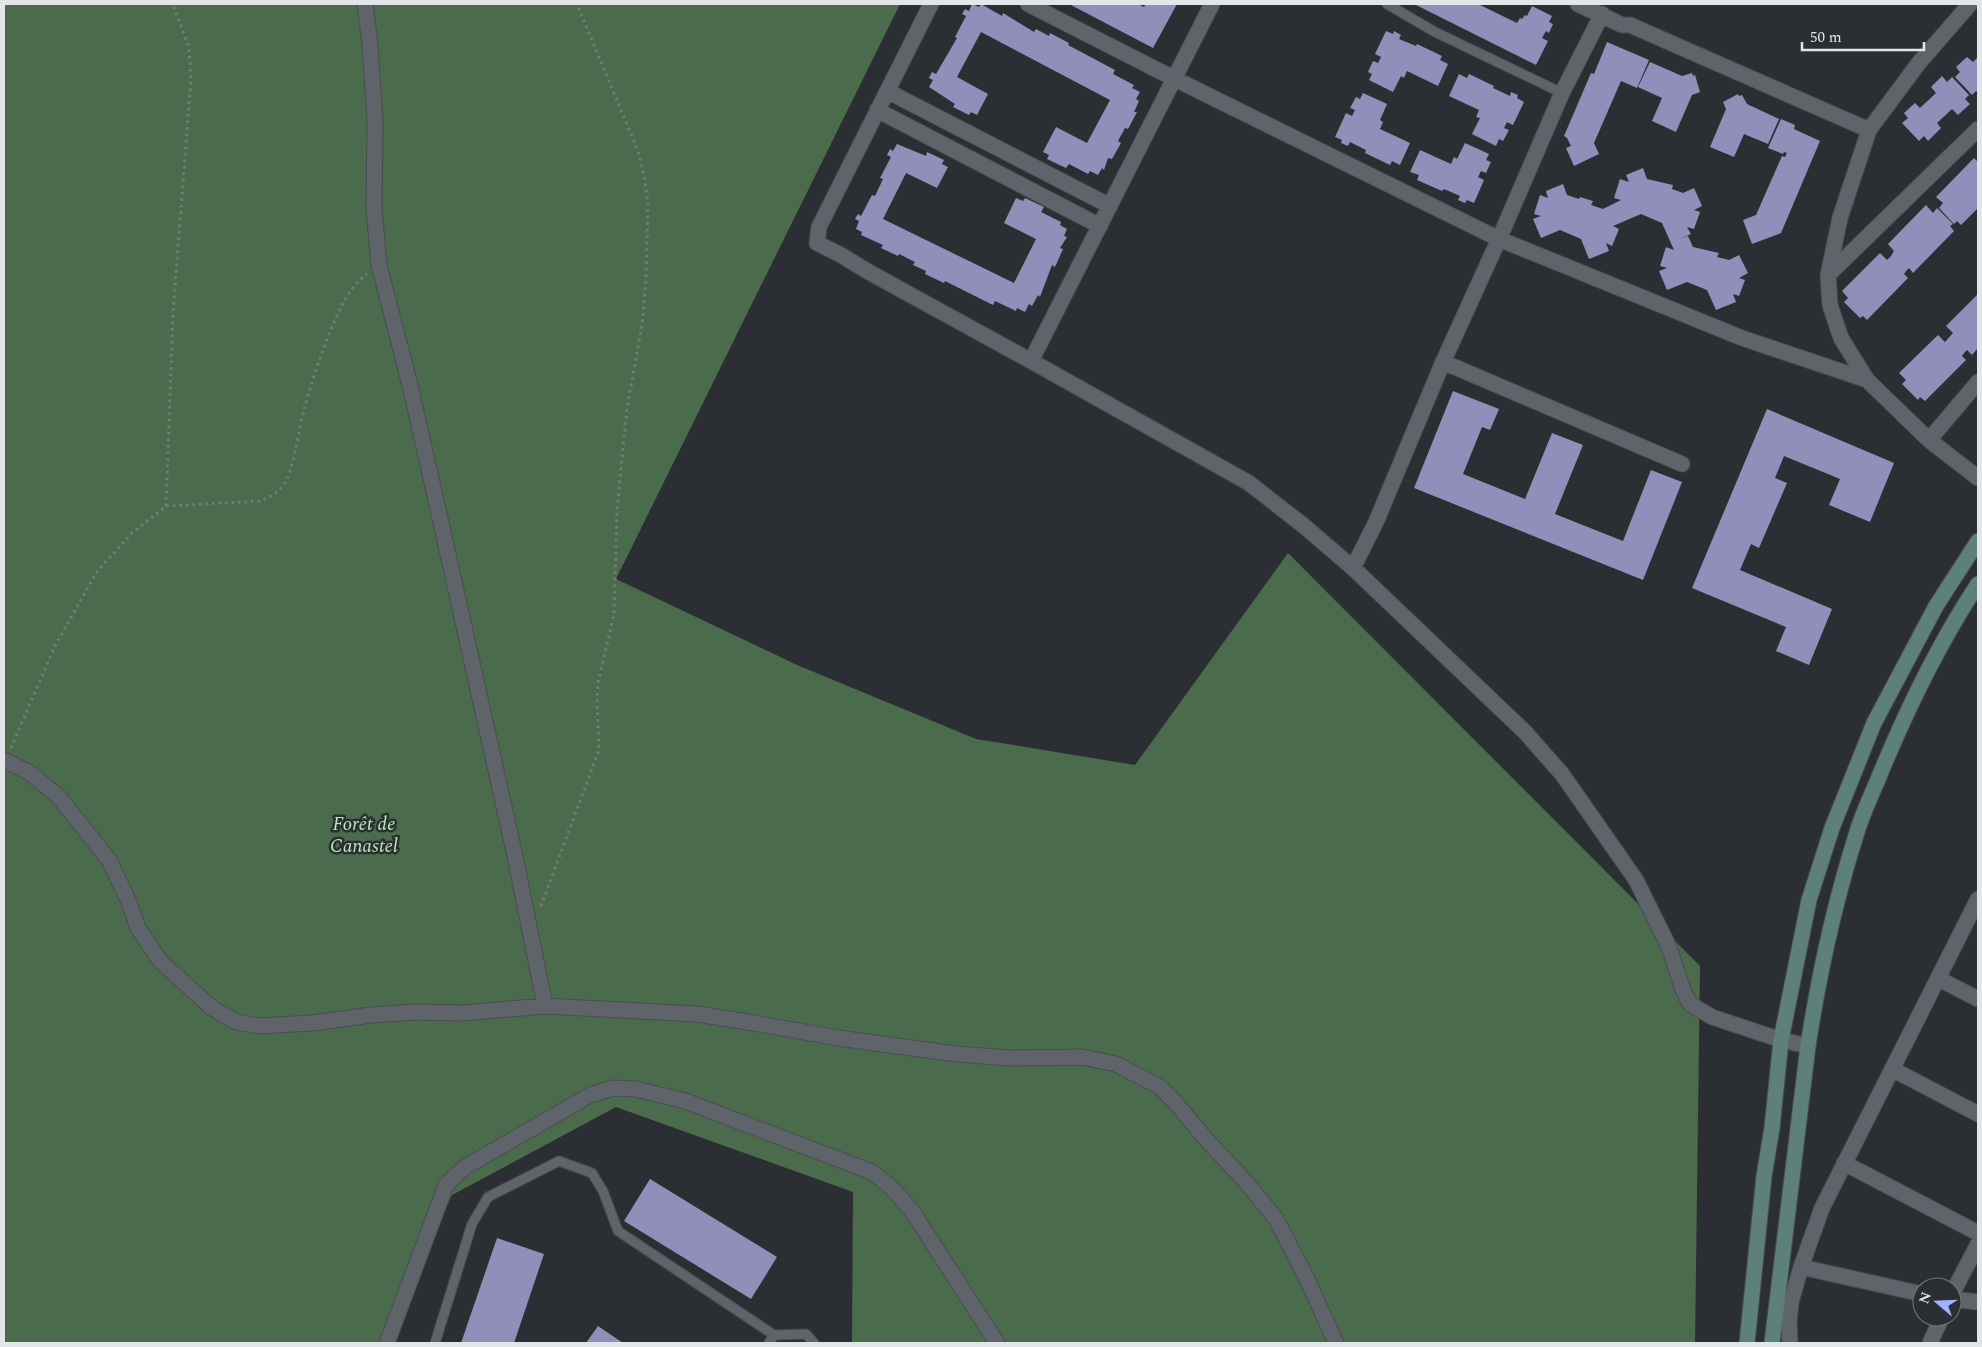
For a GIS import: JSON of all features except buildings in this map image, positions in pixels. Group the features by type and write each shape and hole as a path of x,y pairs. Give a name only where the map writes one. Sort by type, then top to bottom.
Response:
{"main road":[{"path":"1747,1343 1764,1176 1772,1128 1781,1040 1809,900 1832,828 1874,723 1936,606 1978,541"},
{"path":"1772,1343 1814,1008 1834,918 1857,831 1900,727 1953,623 1978,584"}],"street":[{"path":"365,4 375,121 374,208 379,265 412,394 515,856 545,1006"},
{"path":"931,4 819,227 817,243 1031,360 1249,483 1304,526 1353,568 1525,732 1562,774 1636,880 1669,947 1683,990 1690,1004 1712,1017 1781,1040 1808,1046"},
{"path":"1028,4 1174,79 1500,239 1742,338 1867,380"},
{"path":"1031,360 1212,4"},
{"path":"1578,4 1622,25 1630,25 1869,130"},
{"path":"1970,4 1918,64 1869,130 1840,218 1828,275 1830,305 1841,338 1867,380 1929,440 1978,478"},
{"path":"1353,568 1376,522 1443,362 1500,239 1562,93 1602,14"},
{"path":"887,91 1110,206"},
{"path":"877,110 1100,226"},
{"path":"1828,275 1978,129"},
{"path":"1018,184 1028,164"},
{"path":"1443,362 1682,464"},
{"path":"1929,440 1978,382"},
{"path":"5,760 30,773 59,797 109,860 128,900 138,928 161,962 185,986 223,1016 236,1022 259,1026 313,1023 414,1012 462,1013 545,1006 697,1014 754,1022 838,1038 956,1054 1011,1058 1082,1058 1116,1064 1160,1087 1276,1219 1307,1279 1336,1343"},
{"path":"1790,1343 1789,1322 1791,1302 1822,1208 1978,900"},
{"path":"1939,978 1978,999"},
{"path":"1892,1070 1978,1114"},
{"path":"387,1343 446,1185 466,1167 590,1095 613,1088 636,1089 685,1101 872,1172 894,1189 912,1211 997,1343"},
{"path":"1844,1163 1978,1233"},
{"path":"1961,1277 1978,1244"},
{"path":"1801,1267 1912,1292"},
{"path":"1962,1300 1978,1302"},
{"path":"1930,1343 1937,1327"}],"lane":[{"path":"1387,4 1434,32 1562,93"},
{"path":"435,1343 472,1224 488,1198 560,1161 592,1173 603,1191 618,1231 774,1335 806,1334 814,1343"},
{"path":"769,1343 774,1335"}],"path":[{"path":"166,506 172,313 191,80 189,48 173,4"},
{"path":"530,932 599,750 596,703 598,683 614,614 616,510 627,408 642,325 646,280 648,204 638,151 577,4"},
{"path":"5,760 55,646 96,573 131,534 166,506 260,501 271,497 280,489 288,478 305,406 326,341 346,297 359,280 379,265"}],"green space":[{"name":"Forêt de Canastel","path":"4,4 900,4 616,579 797,665 976,739 1135,765 1288,553 1700,966 1695,1343 852,1343 853,1192 616,1107 452,1195 386,1343 4,1343"}]}
